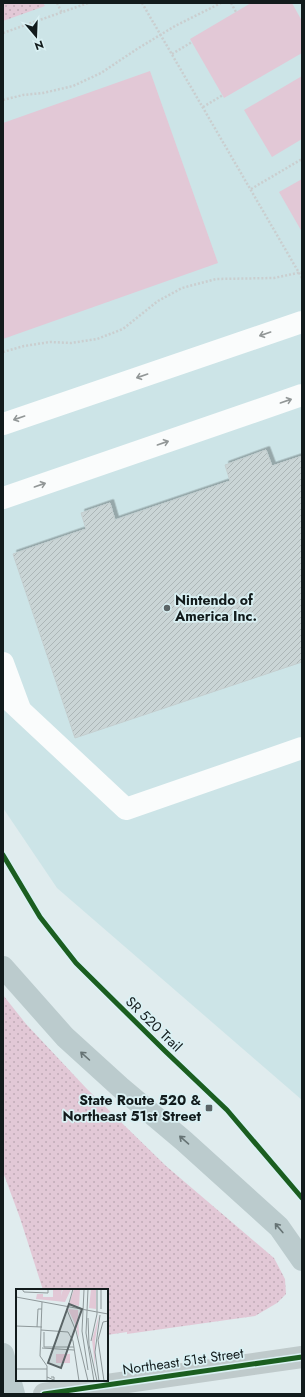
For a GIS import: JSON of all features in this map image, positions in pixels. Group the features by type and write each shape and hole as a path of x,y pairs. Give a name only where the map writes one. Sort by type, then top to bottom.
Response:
{"highway":[{"path":"3,967 65,1037 120,1087 184,1140 279,1227 302,1260"},
{"path":"3,1354 14,1394"}],"main road":[{"name":"Northeast 51st Street","path":"44,1394 302,1356"}],"lane":[{"path":"3,424 302,322"},
{"path":"3,498 302,395"},
{"path":"3,663 21,712"},
{"path":"3,694 126,809 302,748"}],"path":[{"path":"57,3 62,12"},
{"path":"3,33 88,3"},
{"path":"142,3 300,272 302,278"},
{"path":"3,100 23,94 43,93 73,86 101,73 137,48 175,26 221,3"},
{"path":"231,3 236,12"},
{"path":"172,54 192,42"},
{"path":"203,107 223,95"},
{"path":"251,188 302,159"},
{"path":"3,352 24,346 50,342 71,343 97,339 123,330 158,301 182,288 216,279 274,278 300,272"}],"shaded area":[{"path":"3,3 302,3 302,1100 57,888 3,808"},
{"path":"3,3 43,3 45,6 3,21"},
{"path":"251,3 292,3 302,21 302,53 224,98 190,39"},
{"path":"150,71 218,263 3,339 3,123"},
{"path":"302,76 302,139 272,157 244,110"},
{"path":"302,179 302,232 279,192"},
{"path":"3,995 26,1024 87,1089 166,1166 274,1258 285,1279 286,1294 277,1303 255,1316 127,1334 127,1332 108,1335 108,1289 43,1289 20,1218 3,1172"}],"building":[{"name":"Nintendo of America Inc.","path":"266,450 272,466 302,456 302,662 75,738 13,554 86,529 81,513 110,503 115,520 230,481 225,465"}],"cycle path":[{"name":"SR 520 Trail","path":"3,855 40,917 76,963 227,1110 302,1198"},
{"path":"44,1394 302,1357"}],"place":[{"name":"Nintendo of America Inc.","path":"167,608"},
{"name":"State Route 520 & Northeast 51st Street","path":"209,1108"}]}
